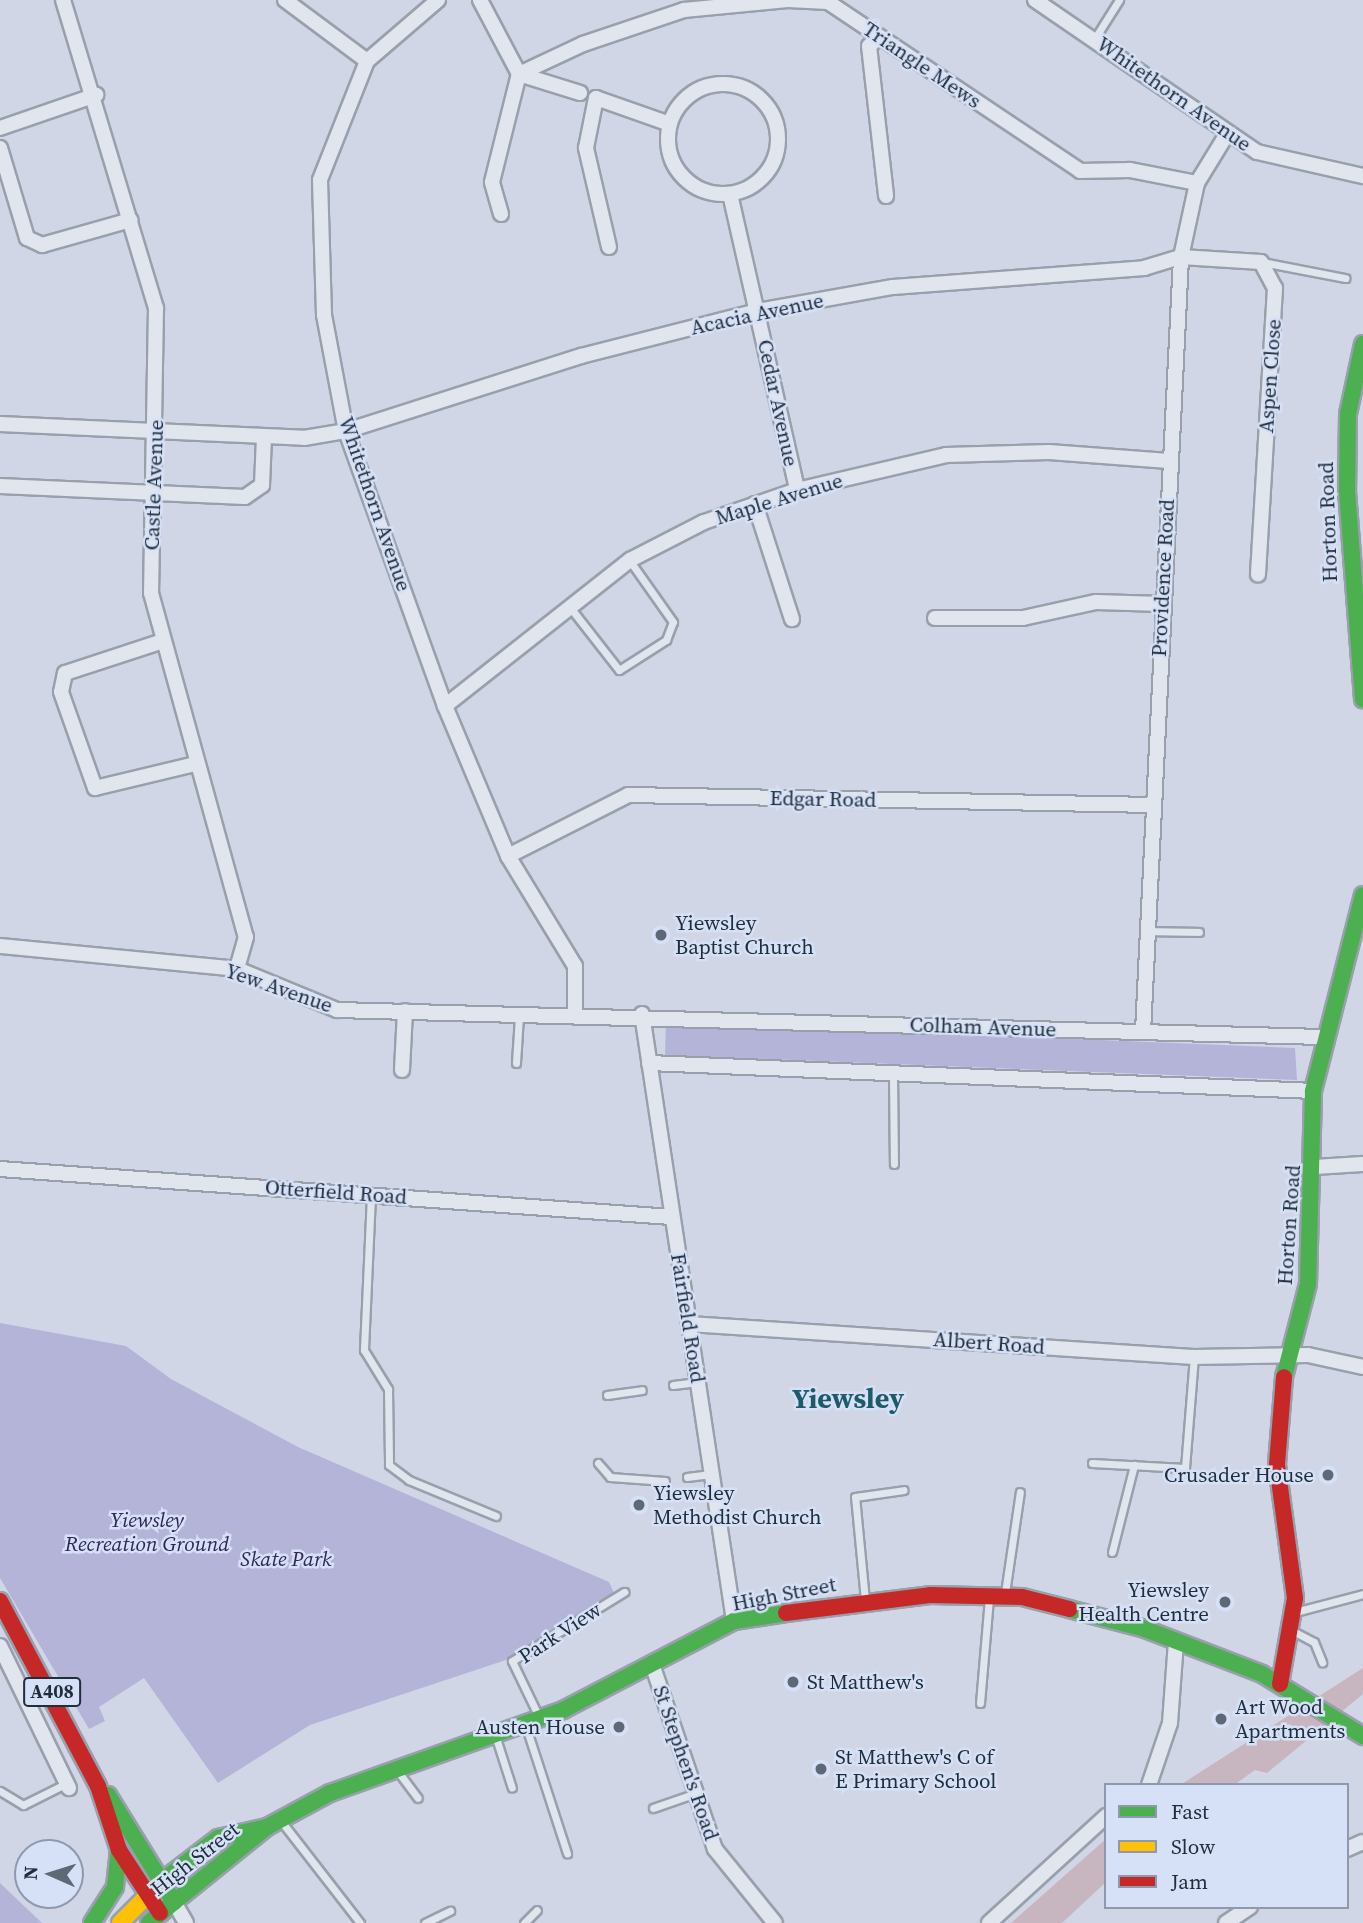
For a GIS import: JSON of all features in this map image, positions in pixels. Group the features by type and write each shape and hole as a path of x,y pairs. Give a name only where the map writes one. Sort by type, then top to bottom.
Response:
{"street":[{"name":"Castle Avenue","path":"63,0 96,95 160,334 151,593 160,642 246,937 237,969"},
{"path":"285,0 367,61"},
{"name":"Whitethorn Avenue","path":"438,0 367,61 320,180 324,315 346,431 445,706 508,856 575,966 575,1013"},
{"path":"480,0 519,74 492,183 501,214"},
{"name":"Whitethorn Avenue","path":"1035,0 1095,38 1227,134 1295,165 1363,176"},
{"name":"Triangle Mews","path":"519,74 583,44 697,9 828,2 1080,171 1130,170 1197,183"},
{"path":"879,37 869,46 886,196"},
{"path":"519,74 580,93"},
{"path":"710,85 740,86 765,103 777,129 775,158 763,178 730,194 703,190 681,175 669,151 670,124 685,99 710,85"},
{"path":"0,128 96,95"},
{"path":"609,247 586,148 596,98 670,124"},
{"name":"Providence Road","path":"1143,1032 1161,604 1181,257 1197,183 1227,134"},
{"path":"0,148 27,238 42,245 131,220"},
{"name":"Cedar Avenue","path":"730,194 797,489"},
{"path":"1181,257 1261,262"},
{"name":"Acacia Avenue","path":"0,424 264,437 346,431 581,356 758,311 893,287 1144,268 1181,257"},
{"name":"Aspen Close","path":"1258,574 1275,288 1261,262"},
{"name":"Horton Road","path":"1363,345 1353,381 1355,552 1363,699"},
{"path":"0,486 154,493 256,493 264,437"},
{"name":"Maple Avenue","path":"445,706 569,605 630,560 755,504 797,489 946,455 1049,452 1169,461"},
{"path":"755,504 792,619"},
{"path":"935,618 1023,618 1096,602 1161,604"},
{"path":"160,642 65,673 61,692 96,789 195,764"},
{"name":"Edgar Road","path":"508,856 628,795 1153,805"},
{"name":"Horton Road","path":"1286,1687 1289,1637 1294,1612 1276,1448 1289,1355 1308,1283 1314,1167 1314,1091 1323,1037 1359,933 1363,895"},
{"name":"Yew Avenue","path":"0,946 237,969 307,1002 405,1011 642,1014"},
{"path":"402,1070 405,1011"},
{"name":"Colham Avenue","path":"642,1014 1323,1037"},
{"name":"Fairfield Road","path":"642,1014 734,1621"},
{"path":"649,1063 1314,1091"},
{"path":"1314,1167 1363,1164"},
{"name":"Otterfield Road","path":"0,1169 672,1217"},
{"name":"Albert Road","path":"690,1324 1194,1357 1289,1355 1363,1367"},
{"name":"High Street","path":"120,1923 162,1881 218,1838 274,1823 394,1767 533,1721 653,1667 734,1621 865,1601 997,1594 1176,1641 1262,1674 1363,1736"},
{"name":"A408","path":"0,1601 29,1647 98,1786 174,1902"},
{"path":"1262,1674 1269,1657 1289,1637"},
{"path":"1150,1783 1170,1723 1176,1641"},
{"path":"29,1647 2,1656 68,1786"},
{"name":"St Stephen's Road","path":"653,1667 715,1849 775,1923"},
{"name":"A408","path":"98,1786 119,1850 159,1920"},
{"path":"989,1923 1104,1818"},
{"name":"High Street","path":"159,1920 174,1902 274,1823"},
{"path":"92,1923 115,1887 119,1850"},
{"path":"174,1902 186,1923"},
{"path":"1226,1923 1247,1909"}],"lane":[{"path":"1095,38 1119,0"},
{"path":"1261,262 1345,278"},
{"path":"569,605 619,670 666,640 673,622 630,560"},
{"path":"1146,931 1199,932"},
{"path":"516,1063 519,1012"},
{"path":"893,1074 894,1164"},
{"path":"371,1194 363,1350 388,1389 389,1465 409,1480 496,1516"},
{"path":"1092,1463 1185,1468 1194,1357"},
{"path":"673,1385 698,1382"},
{"path":"607,1395 642,1390"},
{"path":"598,1463 610,1477 665,1481"},
{"path":"1112,1552 1134,1465"},
{"path":"687,1477 711,1474"},
{"path":"865,1601 855,1497 904,1490"},
{"path":"979,1703 997,1594 1020,1492"},
{"name":"Park View","path":"533,1721 512,1661 624,1592"},
{"path":"1294,1612 1363,1594"},
{"path":"1289,1637 1314,1642 1322,1662"},
{"path":"533,1721 567,1853"},
{"path":"495,1734 512,1788"},
{"path":"394,1767 418,1798"},
{"path":"0,1791 22,1805 68,1786"},
{"path":"653,1808 696,1793"},
{"path":"274,1823 360,1923"},
{"path":"524,1923 537,1910"},
{"path":"425,1923 450,1911"}],"green space":[{"path":"666,1022 1295,1048 1297,1080 665,1055"},
{"name":"Yiewsley Recreation Ground","path":"0,1323 126,1346 171,1379 298,1447 609,1582 614,1593 506,1660 310,1725 218,1783 144,1678 99,1707 105,1721 89,1729 0,1578"},
{"path":"0,1883 14,1896 14,1909 27,1909 42,1923 0,1923"}],"shaded area":[{"path":"1363,1668 1363,1694 1267,1773 1255,1770 1237,1783 1183,1783"},
{"path":"1104,1841 1104,1884 1062,1923 1011,1923"}],"traffic: fast":[{"path":"1363,344 1348,414 1347,491 1363,699"},
{"path":"1284,1377 1308,1284 1313,1091 1363,895"},
{"path":"1069,1609 1145,1629 1262,1674 1363,1736"},
{"path":"174,1902 267,1827 330,1793 563,1710 734,1621 786,1613"},
{"path":"108,1795 174,1902 149,1923"},
{"path":"162,1881 218,1838 267,1827"},
{"path":"92,1923 115,1887 119,1850"}],"traffic: slow":[{"path":"120,1923 157,1886"}],"traffic: jam":[{"path":"1280,1684 1295,1598 1277,1464 1284,1377"},
{"path":"786,1613 930,1595 1022,1597 1069,1609"},
{"path":"0,1601 98,1786 119,1850 160,1913"}],"place":[{"name":"Yiewsley Baptist Church","path":"661,935"},
{"name":"Crusader House","path":"1328,1475"},
{"name":"Yiewsley Methodist Church","path":"639,1505"},
{"name":"Yiewsley Health Centre","path":"1225,1602"},
{"name":"St Matthew's","path":"793,1682"},
{"name":"Art Wood Apartments","path":"1221,1719"},
{"name":"Austen House","path":"619,1727"},
{"name":"St Matthew's C of E Primary School","path":"821,1769"}],"district":[{"name":"Yiewsley","path":"848,1398"}],"park label":[{"name":"Skate Park","path":"286,1559"}]}
